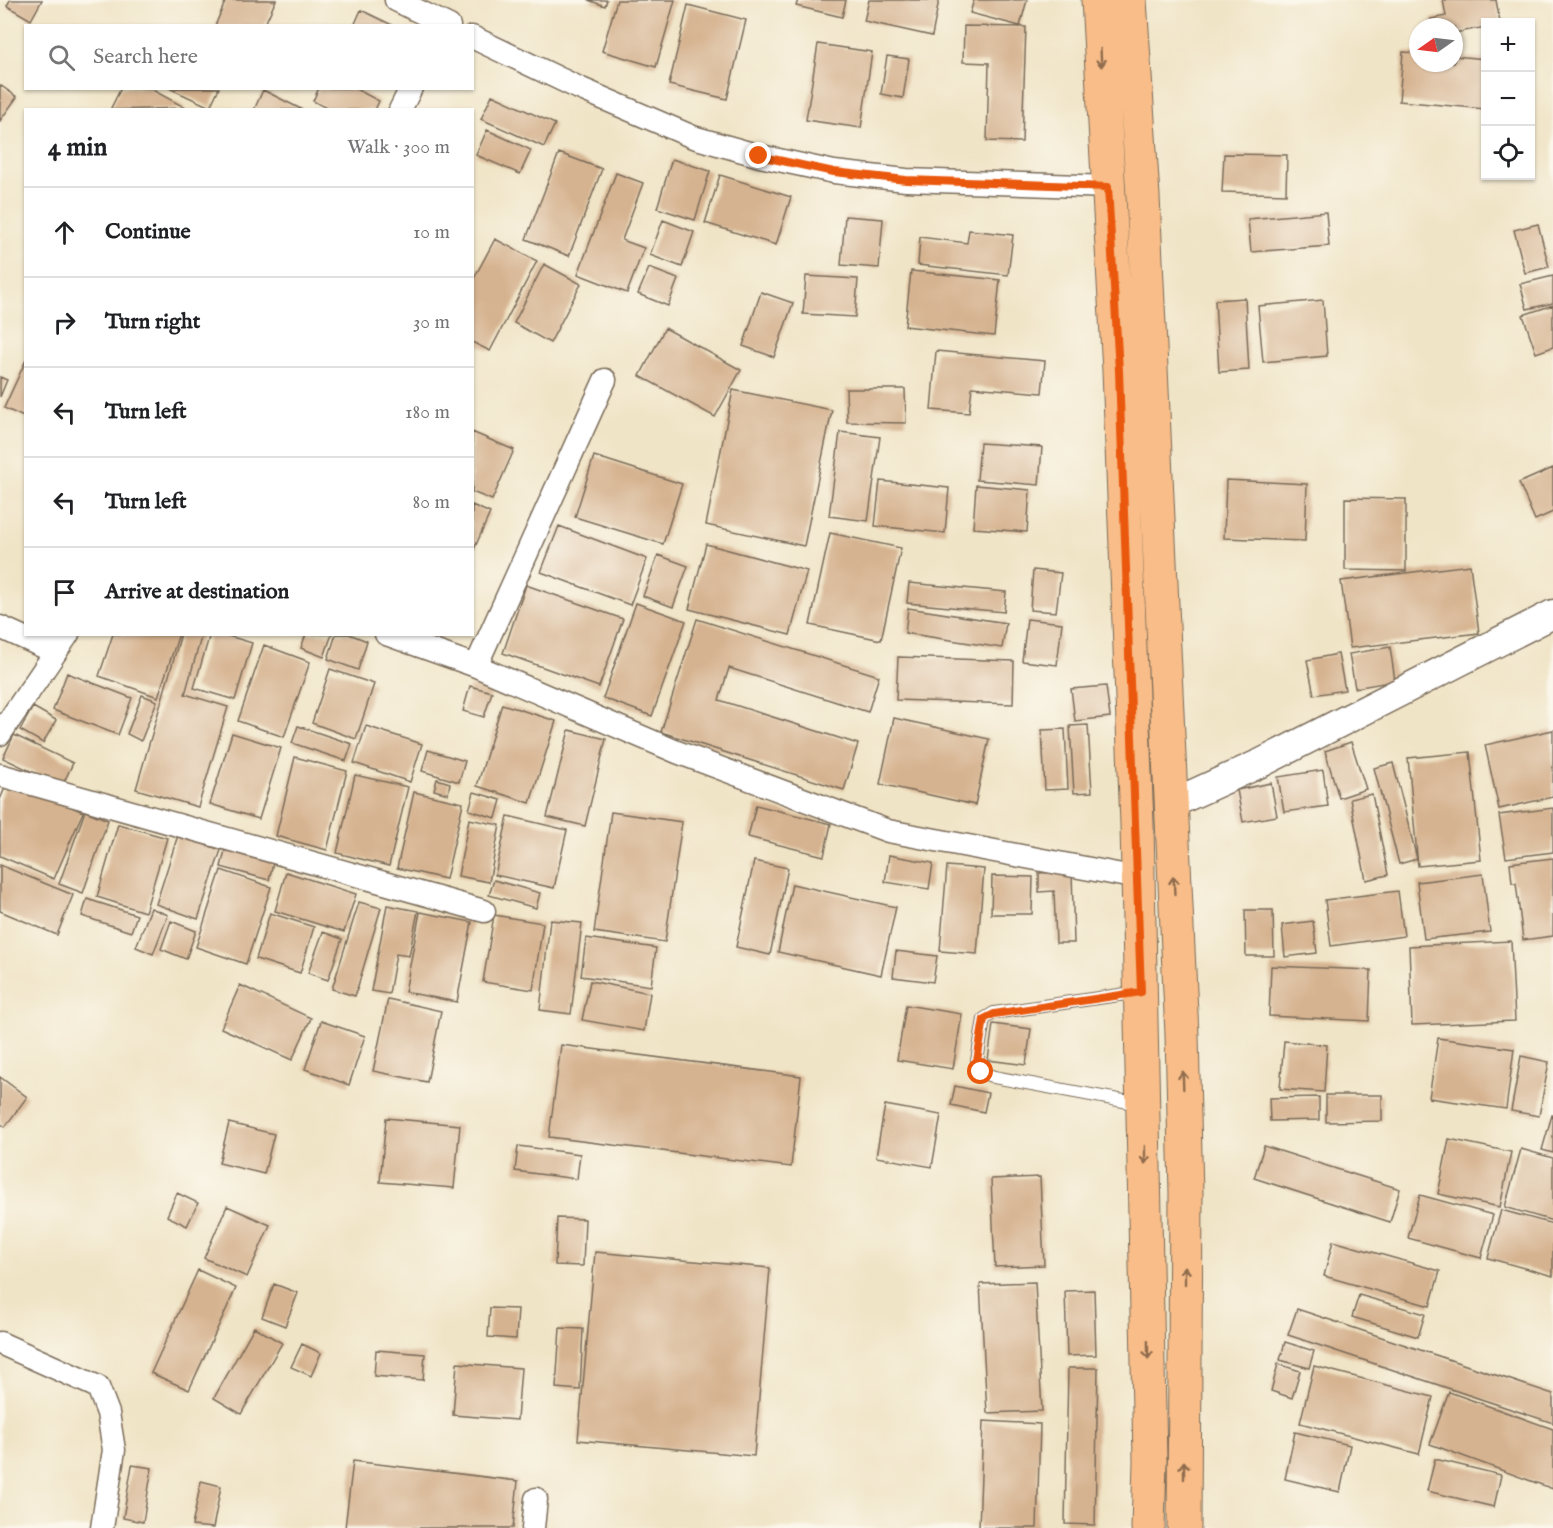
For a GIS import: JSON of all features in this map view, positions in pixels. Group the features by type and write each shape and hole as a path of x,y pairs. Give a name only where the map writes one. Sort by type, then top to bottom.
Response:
{"main road":[{"path":"1098,0 1119,371 1138,878 1150,1461 1148,1528"},
{"path":"1130,0 1143,196 1186,1193 1184,1528"}],"street":[{"path":"396,0 445,24"},
{"path":"474,38 579,88 693,137 759,156 834,172 906,180 1108,187"},
{"path":"401,108 410,90"},
{"path":"476,666 605,380"},
{"path":"1171,804 1263,762 1553,614"},
{"path":"0,627 24,633"},
{"path":"0,734 62,643 35,636"},
{"path":"392,636 476,666 677,752 888,831 1138,878"},
{"path":"0,775 484,911"},
{"path":"0,1343 98,1387 108,1413 114,1450 102,1528"},
{"path":"533,1528 536,1499"}],"lane":[{"path":"1141,992 994,1014 984,1019 977,1061 981,1072 994,1077 1144,1105"}],"building":[{"path":"10,0 42,0 31,20 7,6"},
{"path":"226,0 276,0 265,24 216,24"},
{"path":"588,0 607,0 605,6"},
{"path":"617,0 675,0 656,67 602,51"},
{"path":"798,0 846,0 842,17 796,6"},
{"path":"869,0 939,0 932,36 864,21"},
{"path":"974,0 1027,0 1020,26 970,13"},
{"path":"1443,0 1496,0 1499,18 1481,18 1481,28 1463,31 1463,18 1436,18 1446,16"},
{"path":"688,5 746,20 727,99 669,85"},
{"path":"361,10 390,24 355,24"},
{"path":"964,26 1026,27 1022,142 987,141 989,63 963,62"},
{"path":"818,44 872,52 861,128 806,120"},
{"path":"1403,52 1409,52 1409,72 1463,72 1463,57 1481,59 1481,109 1399,101"},
{"path":"887,56 909,59 903,98 881,94"},
{"path":"0,85 17,97 0,121"},
{"path":"120,90 153,90 186,108 111,108"},
{"path":"173,90 218,90 210,107"},
{"path":"263,90 299,108 255,108"},
{"path":"318,90 358,90 379,101 376,108 326,108 313,101"},
{"path":"492,95 555,124 544,147 481,119"},
{"path":"487,130 531,150 520,174 476,155"},
{"path":"559,153 602,169 569,256 526,239"},
{"path":"1224,154 1287,155 1286,194 1222,192"},
{"path":"672,159 710,171 695,220 657,208"},
{"path":"616,173 643,183 622,240 644,248 627,293 578,274"},
{"path":"720,175 791,197 776,245 705,223"},
{"path":"1326,212 1329,246 1251,252 1248,219"},
{"path":"845,216 883,219 879,268 841,265"},
{"path":"663,220 694,232 682,267 650,255"},
{"path":"1538,224 1549,267 1525,273 1514,230"},
{"path":"969,230 1013,235 1008,275 918,265 920,237 967,243"},
{"path":"495,239 537,261 490,351 474,343 474,278"},
{"path":"544,264 581,284 550,343 514,323"},
{"path":"649,268 678,279 668,306 638,294"},
{"path":"911,271 1000,280 994,336 905,326"},
{"path":"806,276 858,279 855,317 803,314"},
{"path":"1553,276 1553,303 1527,309 1520,284"},
{"path":"761,292 793,303 774,357 743,346"},
{"path":"1245,298 1249,370 1219,372 1215,300"},
{"path":"1323,300 1327,356 1263,362 1258,306"},
{"path":"1553,305 1553,347 1536,353 1523,315"},
{"path":"665,328 741,370 715,417 640,376"},
{"path":"936,351 1045,361 1042,393 972,387 969,413 931,410"},
{"path":"24,364 24,417 4,408"},
{"path":"0,377 7,380 0,397"},
{"path":"846,389 905,389 906,423 847,422"},
{"path":"733,390 832,410 804,546 706,525"},
{"path":"840,432 880,437 868,521 829,516"},
{"path":"474,433 514,450 492,500 474,493"},
{"path":"980,443 1042,447 1039,485 977,480"},
{"path":"594,456 682,484 663,544 575,517"},
{"path":"1553,468 1553,512 1535,520 1519,483"},
{"path":"1226,480 1307,484 1305,541 1224,538"},
{"path":"880,481 949,488 945,533 875,526"},
{"path":"976,485 1030,490 1027,532 973,528"},
{"path":"1345,498 1406,499 1406,571 1345,570"},
{"path":"474,506 490,513 474,549"},
{"path":"559,526 647,559 630,605 541,572"},
{"path":"830,533 901,548 881,640 810,625"},
{"path":"706,544 807,571 790,635 689,609"},
{"path":"658,555 688,566 673,607 643,596"},
{"path":"1470,565 1479,633 1350,648 1341,581"},
{"path":"1033,570 1061,573 1056,612 1030,610"},
{"path":"909,583 1006,592 1004,612 907,603"},
{"path":"526,585 623,619 599,687 503,653"},
{"path":"636,603 686,621 652,716 603,698"},
{"path":"908,608 1006,623 1002,648 905,633"},
{"path":"697,619 879,676 868,712 729,668 719,700 858,744 844,790 661,732"},
{"path":"1027,619 1062,623 1057,665 1022,661"},
{"path":"112,636 178,636 158,697 99,676"},
{"path":"180,636 201,636 185,694 228,707 198,807 136,789"},
{"path":"209,636 229,636 252,643 235,700 194,688"},
{"path":"305,636 331,636 324,657 301,648"},
{"path":"335,636 354,636 367,641 358,670 328,659"},
{"path":"264,645 310,662 284,737 238,721"},
{"path":"1390,647 1395,681 1355,688 1349,654"},
{"path":"1338,654 1345,690 1314,695 1307,660"},
{"path":"898,657 1014,661 1013,704 896,700"},
{"path":"330,669 374,684 356,739 312,723"},
{"path":"67,673 132,698 118,735 53,710"},
{"path":"470,686 492,692 484,717 463,711"},
{"path":"1106,686 1110,717 1075,721 1071,689"},
{"path":"142,695 157,701 141,741 127,734"},
{"path":"502,704 556,721 530,803 477,786"},
{"path":"33,707 56,720 43,743 20,730"},
{"path":"894,718 989,739 975,805 880,784"},
{"path":"1088,725 1092,792 1074,793 1070,726"},
{"path":"298,726 352,744 346,761 292,743"},
{"path":"366,726 422,744 410,782 354,763"},
{"path":"1065,729 1068,789 1045,790 1042,730"},
{"path":"569,730 606,739 585,826 547,817"},
{"path":"1553,730 1553,797 1499,809 1485,745"},
{"path":"232,733 281,748 259,819 210,804"},
{"path":"14,735 73,763 62,786 3,758"},
{"path":"1351,742 1366,789 1339,798 1325,751"},
{"path":"428,750 465,761 459,782 422,771"},
{"path":"1470,752 1481,860 1418,866 1408,758"},
{"path":"295,757 347,771 327,850 276,836"},
{"path":"1393,763 1417,859 1399,864 1374,768"},
{"path":"1323,770 1328,806 1284,812 1278,777"},
{"path":"355,775 408,787 389,866 337,853"},
{"path":"437,779 450,783 448,794 434,790"},
{"path":"8,780 83,812 54,879 0,856 0,800"},
{"path":"1271,783 1277,816 1243,822 1237,790"},
{"path":"414,792 463,803 446,879 397,868"},
{"path":"474,792 501,800 496,818 469,810"},
{"path":"1372,794 1388,875 1366,880 1350,799"},
{"path":"756,805 831,824 824,856 748,837"},
{"path":"1553,808 1553,852 1506,858 1499,815"},
{"path":"85,811 108,820 83,893 59,884"},
{"path":"611,812 682,822 665,942 594,932"},
{"path":"508,816 567,830 554,888 495,875"},
{"path":"469,819 500,825 489,882 458,876"},
{"path":"118,824 167,838 145,912 97,897"},
{"path":"178,835 221,850 198,919 156,904"},
{"path":"226,846 274,859 269,880 221,867"},
{"path":"889,855 933,863 929,889 885,882"},
{"path":"1553,858 1553,936 1523,940 1516,883 1512,883 1510,863"},
{"path":"754,861 788,868 770,955 736,947"},
{"path":"0,865 73,895 57,935 0,911"},
{"path":"947,866 984,869 977,954 940,951"},
{"path":"221,870 271,887 246,964 196,947"},
{"path":"286,872 356,894 344,932 275,911"},
{"path":"1072,872 1074,943 1056,943 1054,891 1039,892 1039,873"},
{"path":"1483,874 1490,932 1424,939 1417,882"},
{"path":"992,876 1033,877 1032,914 991,914"},
{"path":"494,880 540,893 536,908 489,895"},
{"path":"792,884 896,907 881,975 778,952"},
{"path":"1398,891 1404,936 1331,946 1325,900"},
{"path":"87,899 137,915 131,932 82,916"},
{"path":"359,902 381,908 355,996 332,989"},
{"path":"387,905 418,911 409,956 396,954 389,994 371,991"},
{"path":"151,908 168,915 153,954 136,947"},
{"path":"1245,910 1273,910 1274,956 1246,956"},
{"path":"420,912 472,922 457,1002 405,992"},
{"path":"270,913 314,927 300,973 256,959"},
{"path":"494,915 543,923 533,990 483,982"},
{"path":"550,920 582,923 571,1014 540,1010"},
{"path":"171,921 196,931 186,959 161,949"},
{"path":"1313,921 1317,953 1285,957 1282,925"},
{"path":"323,932 342,939 328,980 308,973"},
{"path":"586,938 656,948 651,986 581,976"},
{"path":"1511,941 1515,1021 1412,1025 1409,946"},
{"path":"896,951 937,956 933,982 893,977"},
{"path":"1271,966 1371,970 1369,1021 1269,1016"},
{"path":"590,981 650,993 644,1031 582,1020"},
{"path":"240,985 311,1018 292,1060 221,1028"},
{"path":"388,999 441,1011 427,1082 373,1071"},
{"path":"906,1005 962,1014 953,1069 897,1060"},
{"path":"321,1021 365,1036 349,1085 305,1069"},
{"path":"993,1024 1031,1029 1026,1065 988,1060"},
{"path":"1438,1038 1514,1049 1506,1109 1429,1098"},
{"path":"1284,1041 1327,1045 1324,1092 1280,1089"},
{"path":"561,1045 801,1076 791,1167 549,1137"},
{"path":"1521,1056 1549,1062 1539,1116 1511,1111"},
{"path":"0,1077 27,1097 5,1127 0,1123"},
{"path":"955,1086 988,1093 984,1112 951,1105"},
{"path":"1326,1095 1382,1095 1382,1121 1326,1122"},
{"path":"1319,1097 1319,1120 1270,1121 1269,1098"},
{"path":"885,1105 941,1115 932,1167 876,1157"},
{"path":"1553,1115 1553,1153 1542,1150"},
{"path":"386,1118 460,1125 454,1188 380,1182"},
{"path":"229,1123 274,1134 264,1174 219,1163"},
{"path":"1449,1139 1511,1152 1500,1207 1438,1194"},
{"path":"518,1146 580,1154 577,1179 515,1171"},
{"path":"1264,1146 1400,1189 1390,1222 1254,1178"},
{"path":"1521,1149 1553,1158 1553,1221 1505,1207"},
{"path":"1040,1177 1044,1265 995,1267 991,1179"},
{"path":"177,1193 198,1203 187,1226 167,1216"},
{"path":"1420,1195 1493,1215 1481,1258 1408,1238"},
{"path":"227,1206 270,1225 247,1277 204,1258"},
{"path":"1501,1210 1553,1224 1553,1276 1488,1258"},
{"path":"557,1218 585,1219 583,1266 555,1265"},
{"path":"1333,1241 1440,1271 1430,1306 1324,1276"},
{"path":"595,1252 770,1268 754,1456 578,1440"},
{"path":"198,1270 236,1288 189,1390 151,1373"},
{"path":"1035,1282 1042,1411 987,1413 980,1284"},
{"path":"274,1284 298,1293 285,1326 262,1317"},
{"path":"1094,1290 1096,1355 1067,1356 1065,1291"},
{"path":"1359,1295 1425,1314 1418,1337 1352,1317"},
{"path":"490,1308 518,1309 516,1339 488,1337"},
{"path":"1297,1309 1553,1394 1553,1423 1288,1335"},
{"path":"254,1327 282,1343 241,1414 214,1398"},
{"path":"560,1328 583,1329 580,1390 556,1388"},
{"path":"1285,1342 1314,1351 1309,1368 1280,1360"},
{"path":"302,1344 321,1353 311,1376 291,1367"},
{"path":"376,1350 425,1354 423,1380 374,1376"},
{"path":"457,1363 521,1368 517,1420 453,1415"},
{"path":"1278,1364 1300,1371 1292,1398 1271,1391"},
{"path":"1314,1366 1433,1397 1419,1454 1300,1423"},
{"path":"1068,1368 1098,1368 1095,1525 1065,1524"},
{"path":"1449,1392 1553,1429 1553,1489 1430,1444"},
{"path":"983,1421 1040,1424 1037,1528 979,1528"},
{"path":"1295,1432 1350,1445 1340,1492 1285,1479"},
{"path":"1435,1459 1501,1475 1494,1507 1427,1491"},
{"path":"353,1461 518,1481 513,1528 345,1528"},
{"path":"132,1465 152,1468 143,1522 123,1518"},
{"path":"201,1481 221,1486 213,1528 192,1526"}],"route":[{"path":"759,156 834,172 906,180 1108,187 1119,371 1137,824 1141,992 994,1014 984,1019 977,1061 981,1072"}]}
